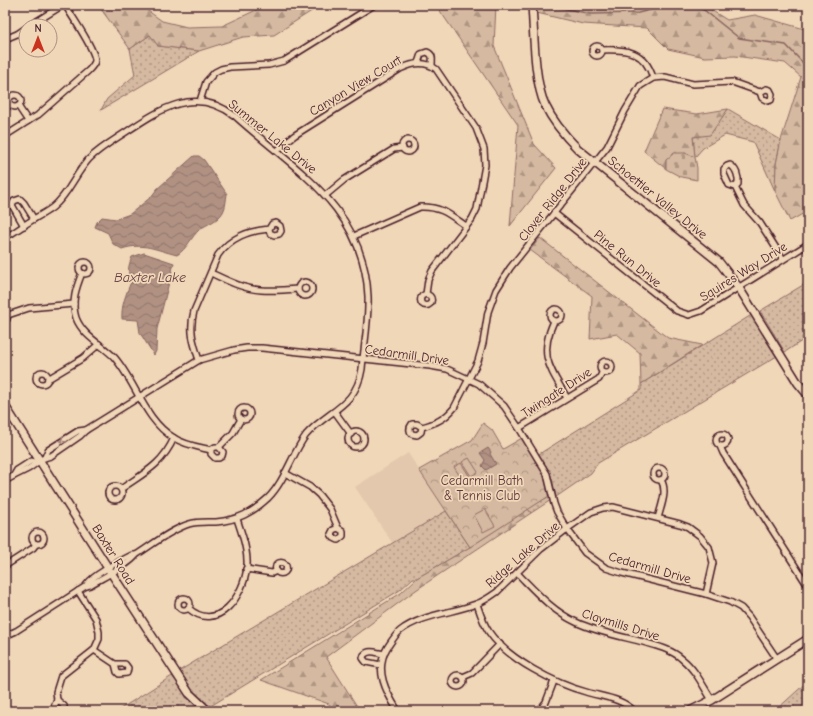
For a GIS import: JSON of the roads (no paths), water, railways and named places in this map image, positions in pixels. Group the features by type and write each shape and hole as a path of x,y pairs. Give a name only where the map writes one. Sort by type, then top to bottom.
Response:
{"street":[{"path":"5,136 38,115 88,71 95,61 93,50 64,5 43,18"},
{"path":"200,101 206,82 215,72 230,67 269,65 284,61 374,5"},
{"name":"Schoettler Valley Drive","path":"532,5 539,86 544,104 553,120 564,134 595,162 708,252 729,274 798,383 808,395"},
{"path":"5,39 18,33"},
{"path":"602,50 620,50 633,53 646,62 653,78 665,77 693,84 732,82 760,92"},
{"path":"418,63 421,54 427,52 430,53 432,57 432,65 442,77 476,128 484,150 484,174 477,208 466,226 432,271 428,280 426,294"},
{"name":"Canyon View Court","path":"277,151 295,135 400,69 411,64 418,63 432,65"},
{"name":"Clover Ridge Drive","path":"422,427 438,422 449,414 469,380 481,353 488,312 496,290 510,268 612,139 625,110 640,86 647,80 653,78"},
{"name":"Summer Lake Drive","path":"5,236 52,208 62,198 87,162 101,148 155,113 180,103 200,101 228,110 326,195 344,218 354,236 364,268 368,313 361,379 351,397 311,429 306,435 297,447 285,473 269,496 251,512 237,519"},
{"path":"18,106 28,121"},
{"path":"326,195 344,180 394,149 403,148"},
{"path":"735,187 744,205 760,223 783,259"},
{"path":"24,226 14,210 12,205 14,201 20,199 34,219"},
{"path":"354,236 420,207 442,209 466,226"},
{"name":"Pine Run Drive","path":"554,213 677,311 689,315"},
{"path":"199,360 193,342 191,325 194,311 218,255 228,243 247,233 270,229"},
{"name":"Squires Way Drive","path":"689,315 701,311 808,244"},
{"path":"82,273 74,297 75,313 79,323 88,336 115,358 156,422 174,438 211,450 215,447 219,447 233,433 241,419"},
{"path":"211,273 250,289 298,289"},
{"path":"5,321 7,319 6,313 29,308 74,304"},
{"path":"554,321 547,338 546,356 553,373 567,398"},
{"path":"48,379 83,358 99,344"},
{"name":"Cedarmill Drive","path":"5,481 33,466 40,460 51,456 80,436 86,430 199,360 234,350 262,348 430,366 447,370 479,384 497,399 507,410 547,474 554,504 567,529 585,553 606,568 706,594 730,602 741,608 749,617 777,659"},
{"name":"Twingate Drive","path":"519,428 599,379 602,373"},
{"name":"Baxter Road","path":"5,406 189,693 208,711"},
{"path":"334,412 351,434"},
{"path":"121,489 159,463 168,452 174,438"},
{"path":"720,446 808,586"},
{"path":"211,450 212,456 219,458 222,456 223,452 219,447"},
{"path":"285,473 310,487 319,495 330,509 338,528"},
{"path":"658,518 664,491 664,485 661,480"},
{"name":"Ridge Lake Drive","path":"382,664 384,654 398,632 418,621 477,604 497,592 541,549 591,512 603,508 613,507 658,518 688,527 700,536 709,547 713,562 706,594"},
{"path":"5,636 16,631 86,586 90,585 110,570 134,559 136,555 175,530 189,524 237,519 246,549 246,569 243,584 238,594 226,611 211,617 199,615 188,608"},
{"path":"5,566 33,548 36,544"},
{"path":"246,569 272,573 277,571"},
{"name":"Claymills Drive","path":"518,573 552,607 574,621 602,632 653,645 683,659 696,675 712,700"},
{"path":"54,711 53,709 57,700 56,692 61,676 94,650 99,639 96,619 78,591"},
{"path":"477,604 488,631 500,644 535,670 554,681 622,702 634,711"},
{"path":"690,711 712,700 808,638"},
{"path":"463,677 472,673 500,644"},
{"path":"94,650 115,664"},
{"path":"384,654 366,652 363,658 366,662 382,664 385,688 398,711"},
{"path":"539,711 546,702 554,681"},
{"path":"57,700 64,706 64,711"}],"water":[{"path":"194,156 199,156 204,160 227,194 224,210 221,215 200,229 184,250 177,255 156,249 136,246 122,249 113,244 108,233 95,227 97,222 102,217 116,219 130,214 151,197 157,189"},
{"name":"Baxter Lake","path":"144,253 174,263 157,329 156,351 154,355 140,333 138,320 122,319 123,305 131,282 128,270 132,257"},
{"path":"488,448 496,464 486,470 482,466 485,460 480,453"}],"waterway":[{"path":"548,5 591,14 638,13 662,7 688,5"},
{"path":"692,5 704,10 739,38 786,45 804,64 808,64"}],"park label":[{"name":"Cedarmill Bath & Tennis Club","path":"482,488"}]}
